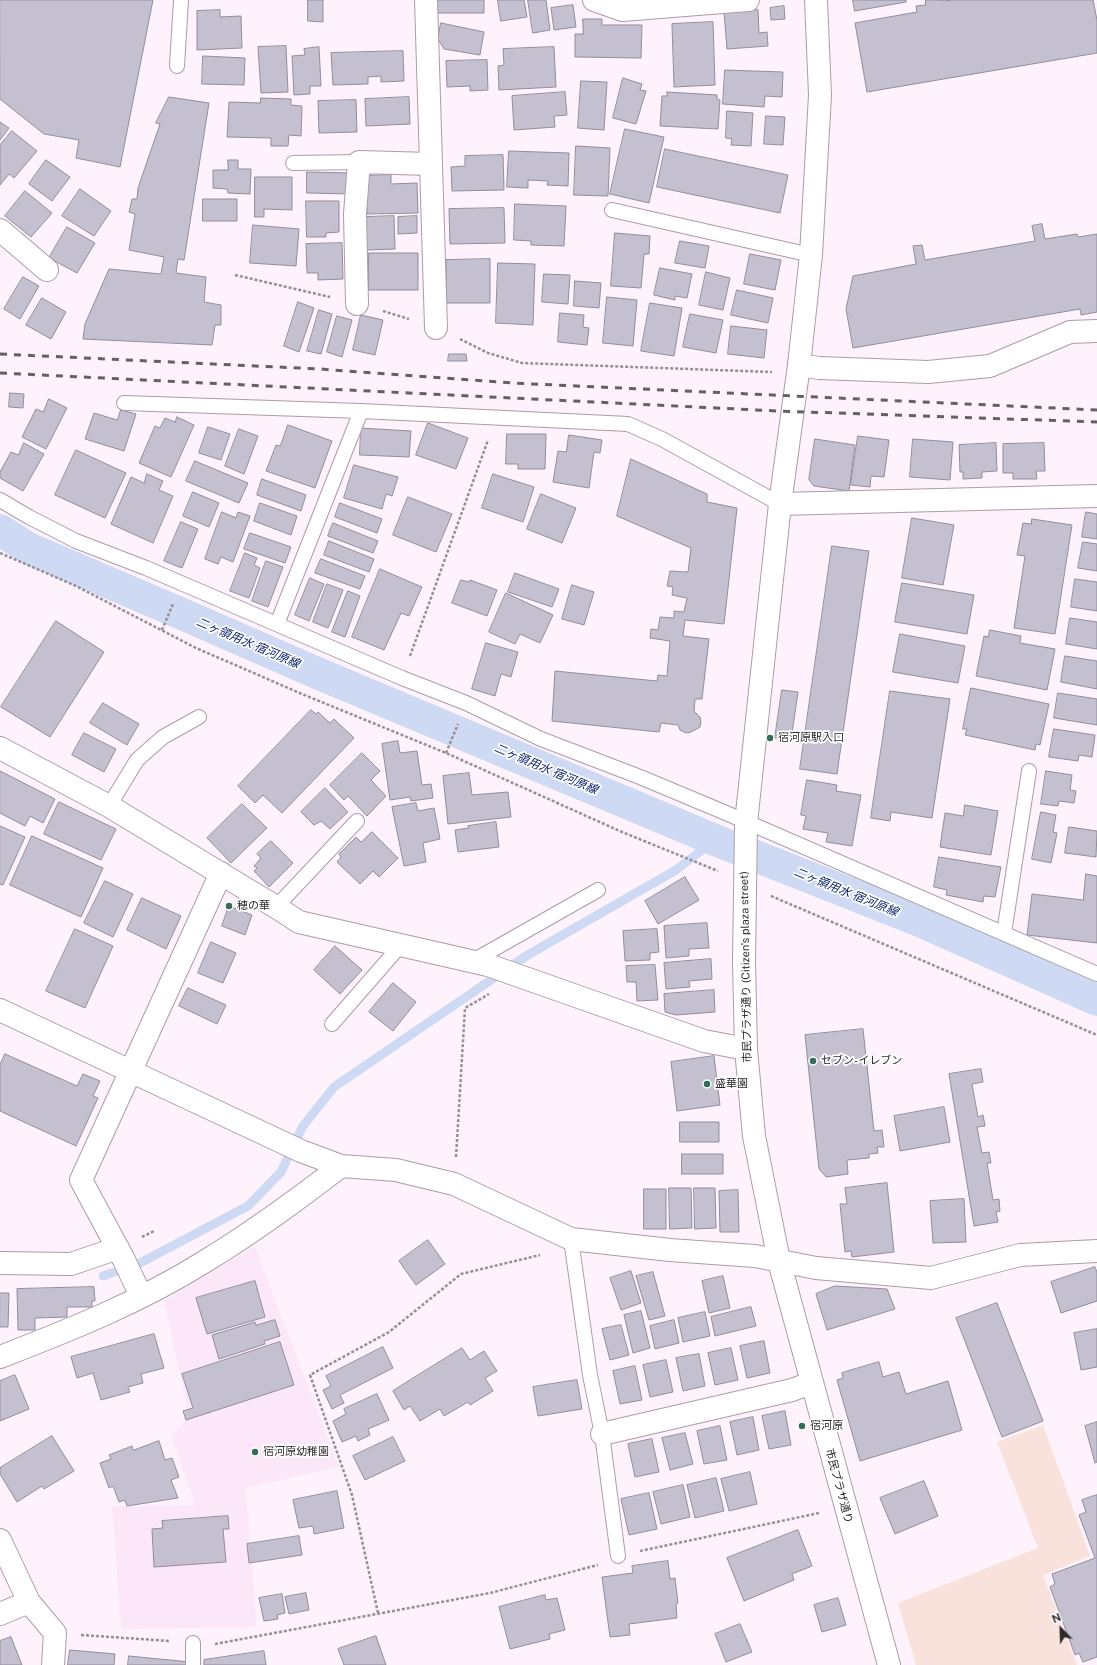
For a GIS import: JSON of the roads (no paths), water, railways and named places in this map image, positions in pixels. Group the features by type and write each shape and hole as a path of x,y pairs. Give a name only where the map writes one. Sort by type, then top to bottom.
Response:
{"street":[{"path":"426,0 436,328"},
{"path":"594,0 622,10 748,0"},
{"name":"市民プラザ通り (Citizen's plaza street)","path":"779,1261 754,1136 746,1049 746,828 780,504 811,255 820,95 816,0"},
{"path":"357,304 356,214 359,162 431,164"},
{"path":"0,230 47,270"},
{"path":"798,365 819,368 928,372 990,366 1070,332 1097,331"},
{"path":"780,504 1097,496"},
{"path":"0,748 109,806 276,906 299,922 479,964 515,975 704,1041 746,1049"},
{"path":"141,1296 124,1260 81,1180 221,873"},
{"path":"0,1010 291,1146 341,1166 396,1170 454,1184 490,1202 540,1223 571,1239 670,1250 756,1256 816,1268 931,1278 1020,1254 1097,1251"},
{"path":"0,1357 72,1329 141,1296 204,1263 290,1205 341,1166"},
{"path":"0,1263 71,1264 124,1260"},
{"name":"市民プラザ通り","path":"779,1261 889,1665"},
{"path":"602,1434 792,1390 811,1383"},
{"path":"0,1540 29,1602 55,1633 53,1665"},
{"path":"0,1614 29,1602"}],"lane":[{"path":"177,66 181,0"},
{"path":"293,163 359,162"},
{"path":"612,210 811,255"},
{"path":"124,403 361,411 628,424 662,439 780,504"},
{"path":"277,624 361,411"},
{"path":"0,500 76,541 277,624 402,678 466,703 541,739 640,777 746,828 1004,933 1097,974"},
{"path":"109,806 136,760 164,737 200,717"},
{"path":"1004,933 1029,772"},
{"path":"276,906 357,821"},
{"path":"479,964 598,890"},
{"path":"332,1024 400,946"},
{"path":"571,1239 590,1374 602,1434 618,1556"},
{"path":"193,1643 193,1665"}],"waterway":[{"name":"二ヶ領用水 宿河原線","path":"0,530 28,548 317,673 715,840 915,919 1097,1000"},
{"path":"103,1276 140,1263 248,1206 281,1172 303,1126 334,1087 526,956 676,870 715,840"}],"railway":[{"path":"0,354 320,369 512,383 1097,410"},
{"path":"0,373 778,411 1097,422"}],"place":[{"name":"宿河原駅入口","path":"770,738"},
{"name":"穂の華","path":"229,906"},
{"name":"セブン-イレブン","path":"813,1061"},
{"name":"盛華園","path":"707,1084"},
{"name":"宿河原","path":"802,1426"},
{"name":"宿河原幼稚園","path":"255,1452"}]}
